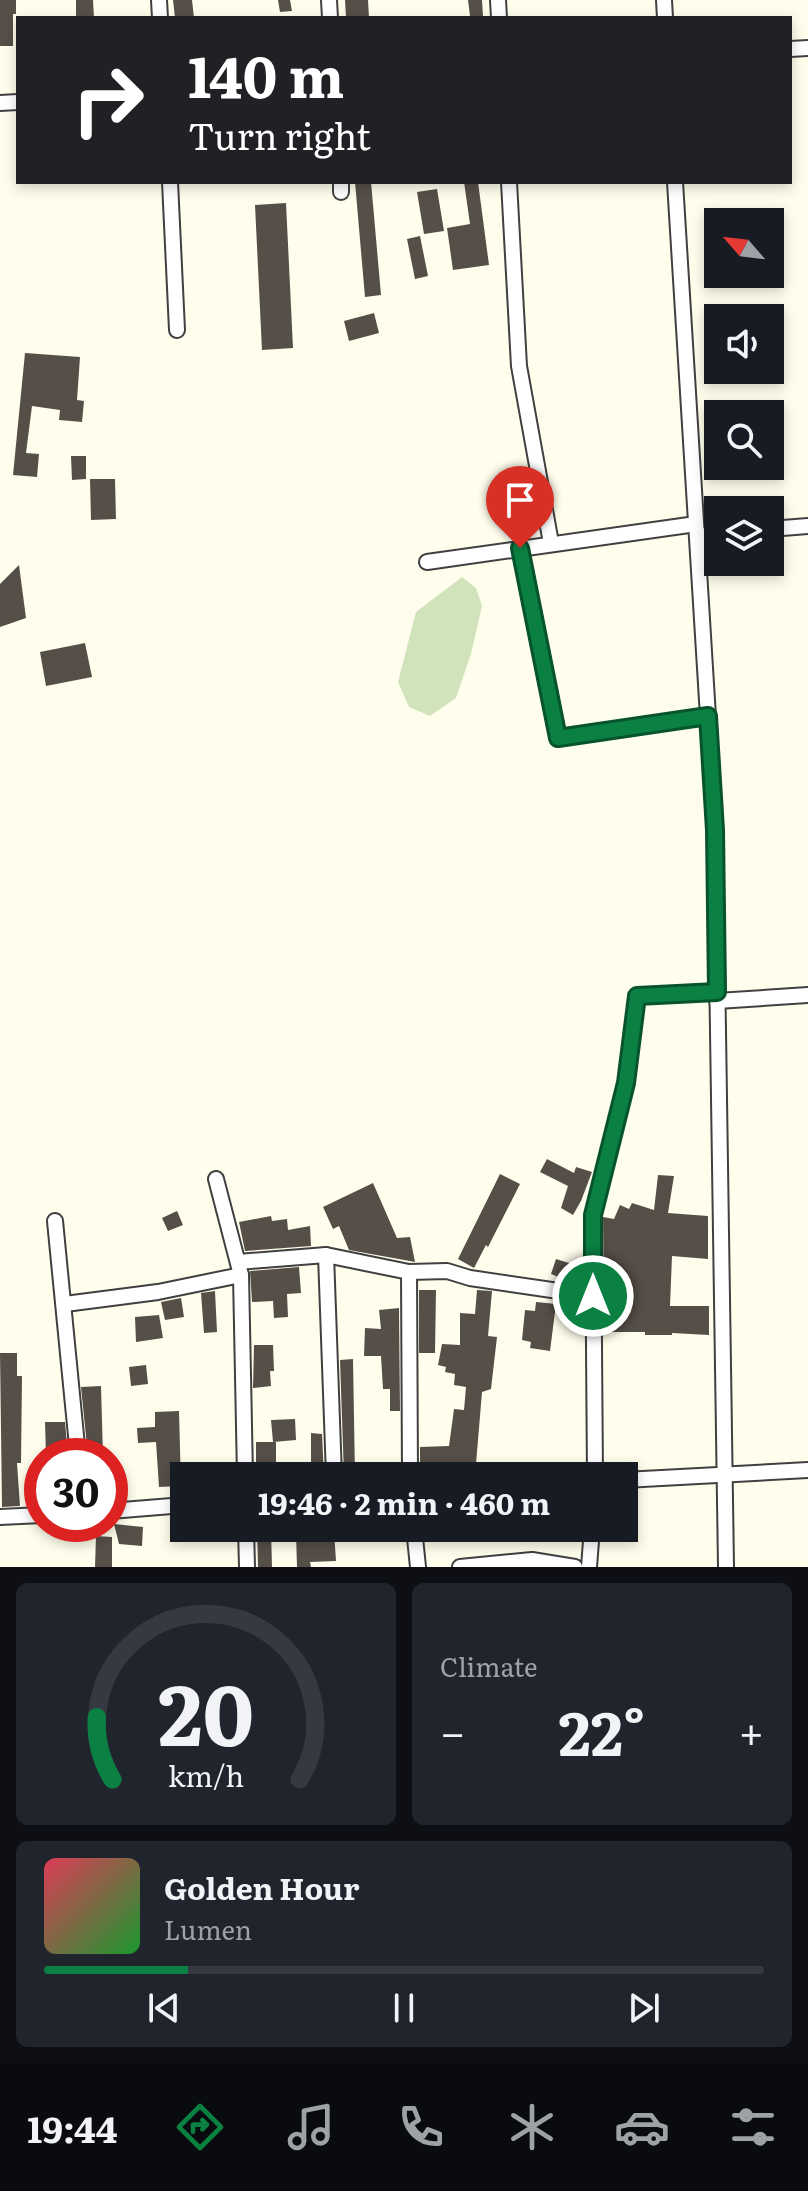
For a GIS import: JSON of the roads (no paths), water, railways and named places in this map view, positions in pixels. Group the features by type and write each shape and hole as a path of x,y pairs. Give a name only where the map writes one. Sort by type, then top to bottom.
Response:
{"street":[{"path":"170,184 177,330"},
{"path":"509,184 519,366 551,543"},
{"path":"675,184 715,830 726,1567"},
{"path":"784,528 808,526"},
{"path":"427,562 551,543 704,531"},
{"path":"595,1462 593,1215 626,1083 637,996 808,995"},
{"path":"216,1179 239,1268 245,1462"},
{"path":"55,1221 76,1438"},
{"path":"65,1304 158,1292 239,1268 326,1255 409,1272 447,1271 470,1278 593,1296"},
{"path":"326,1255 333,1462"},
{"path":"409,1272 410,1462"},
{"path":"638,1479 808,1470"},
{"path":"128,1510 170,1506"},
{"path":"0,1517 24,1516"},
{"path":"246,1542 247,1567"},
{"path":"415,1542 418,1567"},
{"path":"589,1567 591,1542"},
{"path":"460,1567 532,1560 575,1567"}],"lane":[{"path":"520,548 558,738 708,716"}]}
